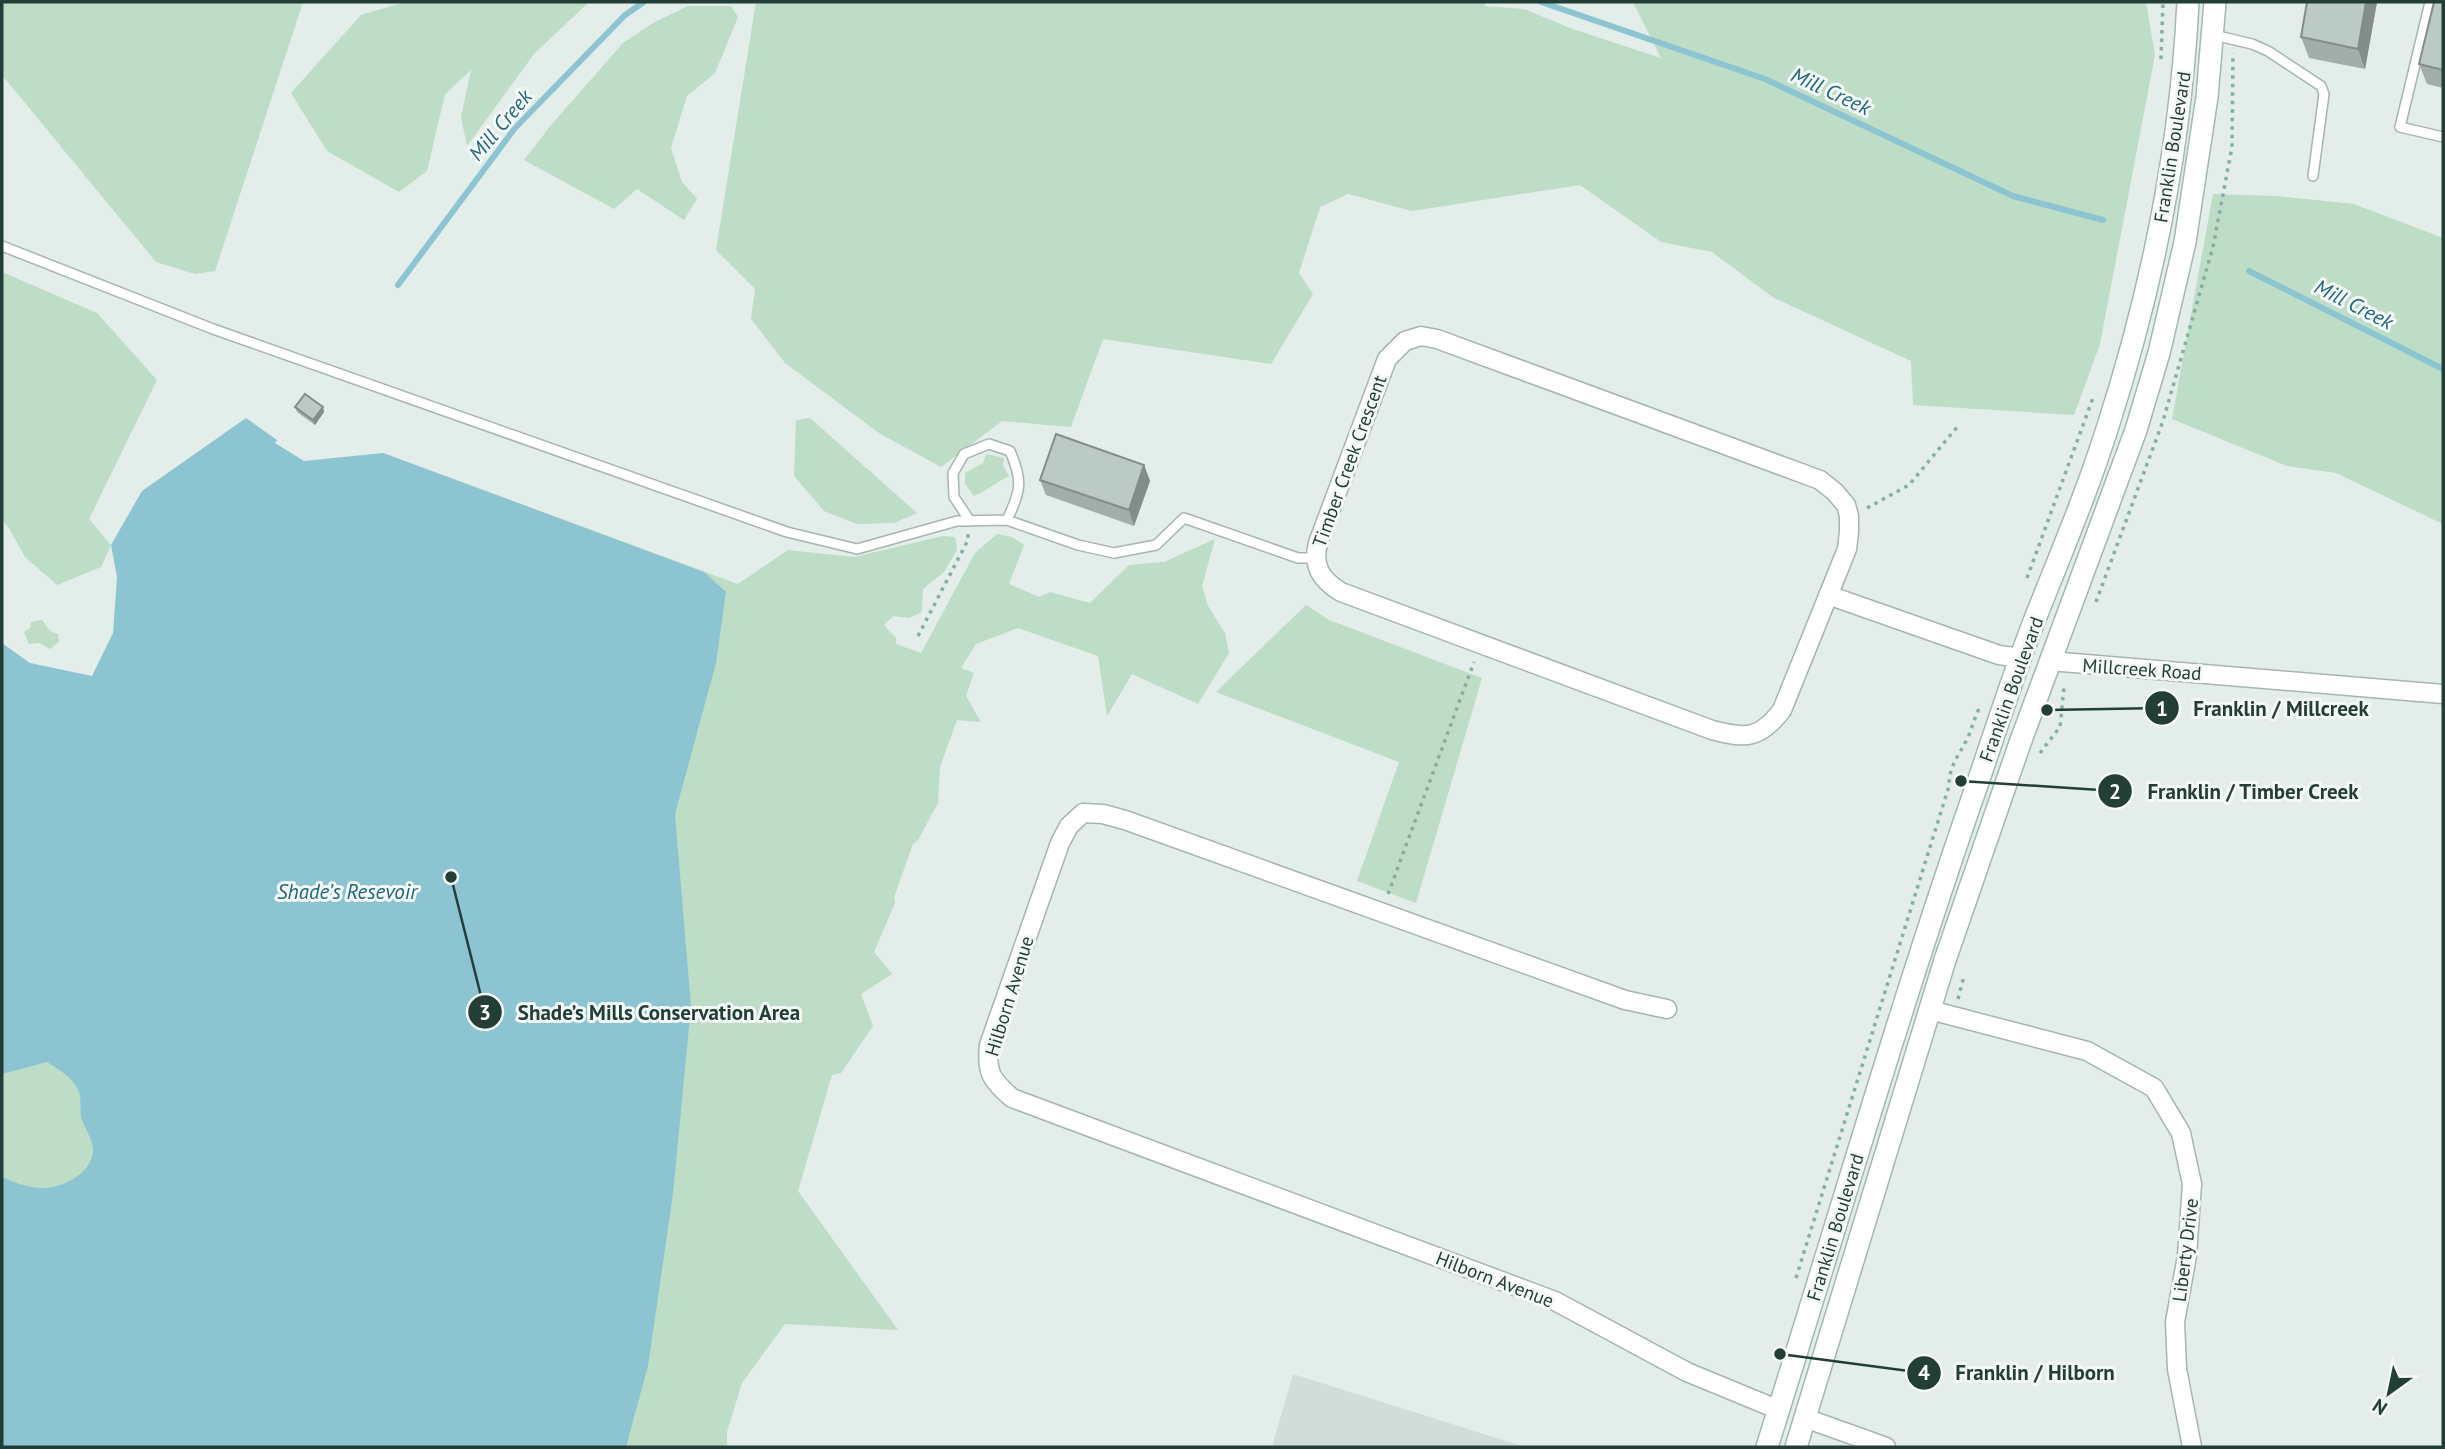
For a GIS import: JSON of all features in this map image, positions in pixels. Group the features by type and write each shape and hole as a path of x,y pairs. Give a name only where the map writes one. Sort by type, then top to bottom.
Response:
{"main road":[{"name":"Franklin Boulevard","path":"1767,1447 1912,977 2021,658 2108,427 2147,289 2164,206 2185,60 2188,2"},
{"name":"Franklin Boulevard","path":"1796,1447 1962,909 2100,531 2159,353 2185,242 2207,97 2215,2"}],"street":[{"name":"Timber Creek Crescent","path":"1421,336 1437,339 1820,480 1846,505 1849,516 1847,549 1782,710 1770,726 1752,736 1712,730 1340,592 1328,585 1319,573 1314,558 1387,359 1405,341 1421,336"},
{"path":"1828,595 1998,655 2021,658"},
{"name":"Millcreek Road","path":"2050,662 2443,694"},
{"name":"Hilborn Avenue","path":"1667,1009 1625,1000 1125,820 1103,814 1083,813 1069,826 1060,843 989,1045 987,1065 995,1083 1012,1098 1555,1301 1687,1372 1779,1410"},
{"name":"Liberty Drive","path":"1930,1010 2087,1051 2154,1088 2180,1133 2192,1184 2187,1256 2175,1322 2177,1369 2192,1447"},
{"path":"1805,1418 1886,1447"}],"lane":[{"path":"2430,2 2400,127 2443,137"},
{"path":"2214,35 2252,44 2268,51 2321,86 2324,94 2313,176"},
{"path":"2,246 213,328 787,533 857,549 957,521 1007,520 1078,545 1114,553 1157,545 1184,518 1298,558 1314,558"},
{"path":"970,521 954,497 953,473 964,454 989,444 1010,451 1020,474 1017,500 1007,520"}],"path":[{"path":"2161,63 2163,2"},
{"path":"2026,582 2096,388"},
{"path":"1849,516 1909,485 1958,426"},
{"path":"918,636 968,540 970,521"},
{"path":"1381,912 1481,643"},
{"path":"2037,759 2060,727 2064,684"},
{"path":"1961,989 1964,974"}],"shaded area":[{"path":"1293,1374 1525,1447 1272,1447"}],"green space":[{"path":"2,2 303,2 215,271 195,274 156,262 2,75"},
{"path":"405,2 589,2 534,54 467,146 461,117 471,70 445,94 427,171 399,192 327,151 291,93 361,15"},
{"path":"756,2 1485,2 1485,6 1524,9 1570,28 1661,58 1635,2 2146,2 2155,55 2100,344 2074,415 1913,405 1911,361 1774,298 1712,252 1661,242 1580,185 1412,211 1348,194 1320,207 1299,273 1313,294 1271,364 1103,339 1071,427 1002,421 941,467 879,433 785,363 751,319 755,289 716,250"},
{"path":"688,6 731,6 738,17 715,73 687,96 671,148 682,182 697,199 684,220 637,189 614,209 524,160 623,43 653,23"},
{"path":"2213,194 2276,196 2354,204 2443,238 2443,524 2336,473 2287,466 2172,419"},
{"path":"2,272 97,313 157,380 89,519 111,545 101,567 57,585 25,557 2,520"},
{"path":"810,418 917,513 894,523 857,524 824,511 794,476 796,420"},
{"name":"Shade’s Resevoir","path":"383,453 738,584 788,550 854,557 943,536 955,537 957,550 944,572 923,589 922,612 909,618 893,616 884,625 896,638 896,644 921,653 975,553 997,534 1012,537 1024,545 1009,584 1039,597 1050,592 1090,603 1129,565 1164,562 1215,539 1202,586 1208,606 1225,633 1229,653 1198,704 1132,674 1107,716 1098,656 1018,628 976,644 961,668 974,673 966,696 981,722 957,720 940,767 938,803 918,840 913,844 894,897 895,903 874,952 892,974 861,994 873,1026 841,1073 832,1075 798,1191 898,1330 785,1324 742,1383 727,1432 727,1447 2,1447 2,699 41,720"},
{"path":"986,454 1004,458 1003,465 1009,476 974,496 965,484 965,473 983,463"},
{"path":"1306,605 1329,620 1482,678 1416,903 1357,881 1399,762 1216,692"},
{"path":"42,620 50,631 58,634 59,642 50,649 40,643 29,644 24,632 30,628 31,622"}],"water":[{"name":"Shade’s Resevoir","path":"246,418 277,440 275,443 304,461 383,453 704,572 726,592 716,663 675,814 691,1006 673,1194 648,1366 626,1447 2,1447 2,1177 33,1187 51,1188 68,1182 83,1171 89,1164 93,1148 81,1117 78,1090 67,1076 47,1062 2,1074 2,643 30,663 92,676 113,633 117,577 111,545 142,491"}],"building":[{"path":"2307,2 2366,2 2358,49 2301,37"},
{"path":"2434,2 2443,2 2443,70 2419,64"},
{"path":"305,394 323,407 313,420 295,407"},
{"path":"1056,434 1144,465 1129,510 1040,480"}],"waterway":[{"name":"Mill Creek","path":"398,285 515,128 625,15 644,2"},
{"name":"Mill Creek","path":"1541,2 1765,79 2013,196 2103,220"},
{"name":"Mill Creek","path":"2249,271 2443,369"}],"place":[{"name":"Franklin / Millcreek","path":"2047,710"},
{"name":"Franklin / Timber Creek","path":"1961,781"},
{"name":"Shade’s Mills Conservation Area","path":"451,877"},
{"name":"Franklin / Hilborn","path":"1780,1354"}]}
